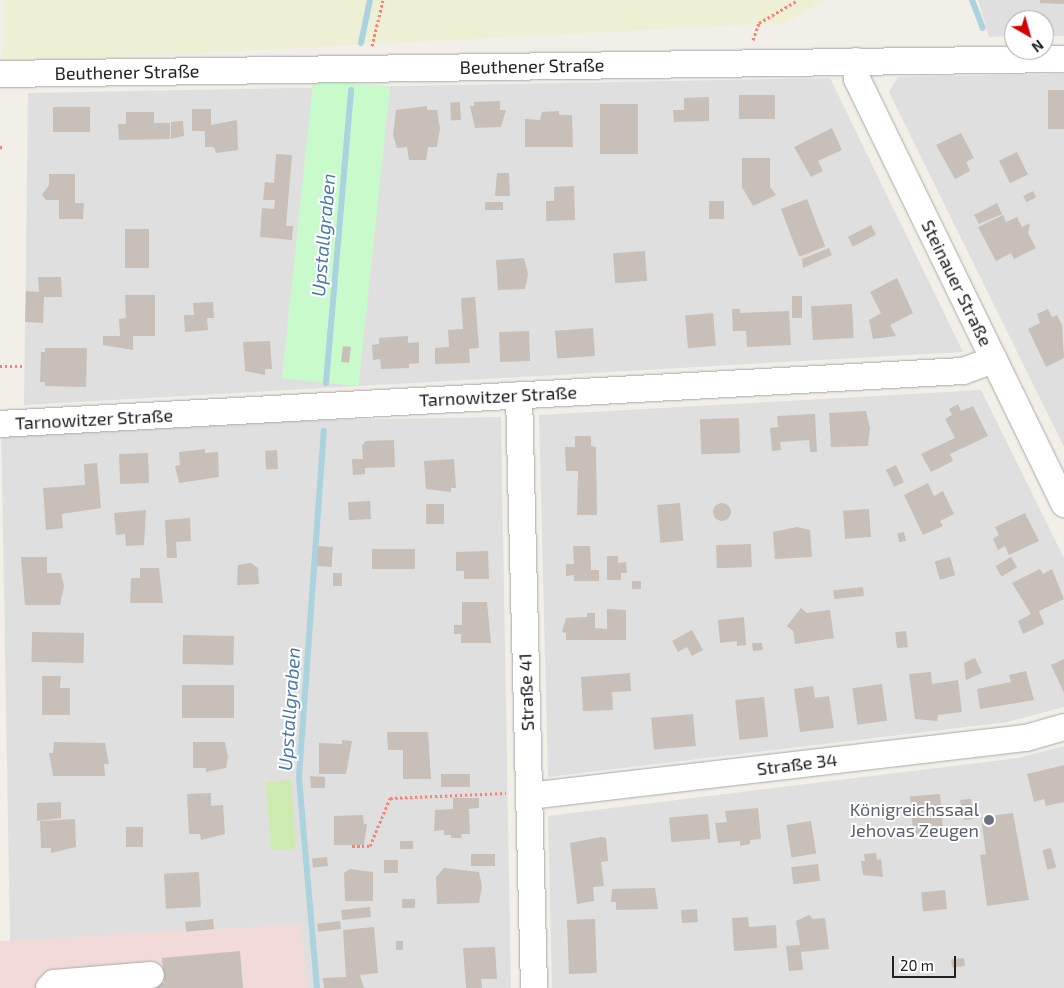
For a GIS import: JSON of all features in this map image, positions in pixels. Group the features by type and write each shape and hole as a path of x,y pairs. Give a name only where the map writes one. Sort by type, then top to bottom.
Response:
{"street":[{"name":"Beuthener Straße","path":"0,74 1064,59"},
{"name":"Steinauer Straße","path":"856,61 857,79 1064,504"},
{"name":"Tarnowitzer Straße","path":"0,424 963,371 994,360"},
{"name":"Straße 41","path":"518,395 534,988"},
{"name":"Straße 34","path":"529,793 1026,738 1064,726"},
{"path":"49,988 54,982 151,975"}],"path":[{"path":"368,68 383,0"},
{"path":"748,63 759,23 798,0"},
{"path":"0,366 24,366"},
{"path":"352,846 370,846 390,798 529,793"}],"shaded area":[{"path":"978,0 1064,0 1064,36 1054,36 1054,10 1004,10 1004,36 989,37"},
{"path":"1064,74 1064,447 889,92 898,77"},
{"path":"830,78 963,352 24,405 28,93"},
{"path":"981,390 1064,558 1064,707 1008,722 548,777 539,415"},
{"path":"501,417 511,988 11,988 1,426"},
{"path":"1064,746 1064,988 552,988 548,816 1018,758"},
{"path":"301,924 307,988 0,988 0,941"}],"green space":[{"path":"4,0 824,0 786,23 3,63"},
{"path":"313,79 390,87 359,386 282,378"},
{"path":"291,780 296,849 271,851 266,782"}],"building":[{"path":"1040,0 1064,0 1064,4 1040,3"},
{"path":"1048,90 1064,90 1064,129 1048,129"},
{"path":"739,95 775,95 775,119 739,119"},
{"path":"709,97 709,121 674,122 673,110 684,110 684,98"},
{"path":"500,101 500,110 506,110 501,127 475,128 470,106 474,106 474,102"},
{"path":"460,102 461,120 451,120 450,103"},
{"path":"600,104 638,104 638,154 600,154"},
{"path":"427,106 427,110 437,110 440,128 437,147 428,147 426,160 409,160 407,147 397,148 393,135 396,110"},
{"path":"53,107 90,107 90,132 53,132"},
{"path":"192,109 211,109 211,125 237,120 238,150 216,153 214,147 205,147 205,131 192,131"},
{"path":"559,111 559,115 572,115 573,147 525,147 525,119 540,120 542,112"},
{"path":"126,112 154,112 154,123 170,123 170,139 119,140 118,124 126,124"},
{"path":"183,121 184,136 171,139 171,122"},
{"path":"832,128 842,150 818,161 823,171 811,177 794,147"},
{"path":"961,133 974,158 966,162 970,171 955,179 936,145"},
{"path":"1017,152 1028,174 1010,183 999,161"},
{"path":"276,154 292,155 286,226 293,226 292,240 260,237 262,208 274,209 275,200 263,200 265,182 274,183"},
{"path":"742,158 770,158 770,187 776,195 753,206 742,187"},
{"path":"497,173 509,173 510,196 495,196"},
{"path":"49,174 75,174 75,203 84,203 83,219 59,219 59,200 46,200 42,195 49,185"},
{"path":"574,186 575,220 546,221 546,201 554,201 554,187"},
{"path":"1033,191 1036,197 1026,202 1023,196"},
{"path":"807,199 825,247 799,257 781,209"},
{"path":"709,201 724,201 724,219 709,219"},
{"path":"485,202 503,202 503,210 485,210"},
{"path":"997,203 1002,214 979,224 974,215"},
{"path":"1003,215 1006,222 1017,217 1022,227 1030,223 1028,233 1036,248 1014,259 1011,253 996,261 978,227"},
{"path":"871,225 876,235 853,247 848,237"},
{"path":"125,229 149,229 149,268 125,268"},
{"path":"829,248 832,255 803,268 802,259"},
{"path":"645,251 647,281 615,283 613,253"},
{"path":"524,258 528,274 525,289 498,290 496,260"},
{"path":"38,277 61,277 62,297 44,297 43,323 25,322 26,291 39,292"},
{"path":"897,278 913,313 890,325 896,336 873,339 869,320 881,313 870,292"},
{"path":"125,295 155,295 155,336 133,336 133,350 103,345 103,336 120,336 119,319 126,318"},
{"path":"792,296 802,296 802,318 792,318"},
{"path":"475,297 479,348 469,349 470,363 435,364 435,348 449,347 448,330 463,329 461,298"},
{"path":"213,302 214,318 207,318 208,330 185,332 184,315 194,315 193,303"},
{"path":"852,304 854,338 813,340 811,306"},
{"path":"732,309 740,309 740,313 789,311 791,345 747,347 746,331 733,331"},
{"path":"1048,309 1052,317 1057,315 1062,325 1064,358 1046,367 1028,329 1040,323 1037,314"},
{"path":"713,313 716,346 688,348 685,315"},
{"path":"593,328 595,356 557,359 555,331"},
{"path":"529,331 530,361 500,362 499,332"},
{"path":"408,336 408,343 419,342 419,363 409,364 409,368 381,369 380,359 373,360 372,345 379,344 379,338"},
{"path":"270,341 272,369 265,369 265,375 245,371 243,342"},
{"path":"343,346 351,347 349,363 341,362"},
{"path":"45,348 87,348 86,387 45,386 45,382 40,382 41,352 45,352"},
{"path":"958,404 961,411 973,406 988,436 950,454 953,461 931,472 921,454 955,438 945,419 952,415 949,409"},
{"path":"866,411 870,428 868,446 831,447 829,413"},
{"path":"815,414 817,452 810,452 809,440 780,442 781,450 772,451 770,428 778,427 777,416"},
{"path":"739,418 740,453 701,454 700,419"},
{"path":"575,436 591,436 591,446 596,447 597,515 577,515 578,471 566,471 565,447 575,447"},
{"path":"394,440 395,467 365,468 365,474 353,475 352,459 363,459 362,445 366,441"},
{"path":"205,449 205,453 218,452 219,477 179,483 175,466 180,465 179,452"},
{"path":"277,450 278,469 266,470 265,451"},
{"path":"148,453 149,483 120,484 119,454"},
{"path":"454,459 456,488 451,488 451,492 426,489 424,461"},
{"path":"97,463 101,508 62,514 63,528 46,530 43,488 85,485 84,464"},
{"path":"896,465 904,482 894,487 886,470"},
{"path":"928,483 934,496 943,491 954,514 940,521 943,526 923,535 904,495"},
{"path":"370,501 371,519 349,520 348,502"},
{"path":"680,503 683,541 660,543 657,505"},
{"path":"722,503 728,506 731,512 728,518 722,521 716,518 713,512 716,506"},
{"path":"426,504 444,504 444,524 426,524"},
{"path":"869,509 871,537 845,539 843,511"},
{"path":"146,510 144,545 126,546 125,534 116,535 114,513"},
{"path":"1025,513 1039,541 1009,555 1005,546 998,550 993,539 999,535 995,527"},
{"path":"190,518 191,541 176,542 177,558 167,558 165,520"},
{"path":"797,527 810,530 812,557 775,559 773,532"},
{"path":"904,532 906,541 899,542 897,534"},
{"path":"751,544 752,567 717,568 716,545"},
{"path":"318,546 333,547 332,567 317,566"},
{"path":"573,546 590,546 591,570 599,570 599,581 574,581 574,575 566,576 566,564 574,564"},
{"path":"372,549 415,549 415,569 372,569"},
{"path":"488,551 489,579 464,579 464,571 456,571 456,552"},
{"path":"607,556 618,556 618,563 626,562 627,573 621,573 621,580 607,580"},
{"path":"21,557 47,557 47,573 61,573 64,586 60,605 25,605"},
{"path":"950,557 955,575 940,580 935,561"},
{"path":"1011,557 1017,567 1002,577 996,566"},
{"path":"251,563 258,568 259,584 237,585 238,565"},
{"path":"140,568 159,568 163,603 130,603 131,578 140,578"},
{"path":"1040,569 1043,574 1052,569 1064,599 1039,611 1044,624 1023,634 1018,621 1031,614 1012,583"},
{"path":"333,573 342,573 342,586 333,586"},
{"path":"632,581 641,581 641,589 632,589"},
{"path":"863,587 864,596 834,599 833,590"},
{"path":"462,602 487,602 491,643 461,643 461,634 454,634 454,625 462,625"},
{"path":"801,608 807,613 830,610 834,638 795,644 793,631 787,626"},
{"path":"607,609 626,610 626,640 566,640 566,633 562,632 566,618 587,617 587,613 595,613 595,628 607,629"},
{"path":"744,617 746,645 737,646 737,641 720,643 718,620"},
{"path":"692,630 703,650 692,656 687,647 678,652 672,641"},
{"path":"906,631 908,647 897,648 895,632"},
{"path":"32,632 84,633 83,663 31,662"},
{"path":"183,635 234,636 233,665 182,664"},
{"path":"752,643 762,643 763,650 753,651"},
{"path":"975,658 982,673 966,680 964,663"},
{"path":"1064,659 1064,693 1051,665"},
{"path":"1026,671 1034,700 980,709 977,689 1011,682 1009,675"},
{"path":"931,672 932,684 958,680 962,712 938,715 937,721 915,719 909,674"},
{"path":"630,673 631,691 612,692 613,710 583,711 581,677"},
{"path":"42,676 61,676 60,688 70,688 70,715 42,715"},
{"path":"882,684 887,721 857,725 852,688"},
{"path":"182,685 234,685 234,718 182,718"},
{"path":"813,686 815,698 829,696 834,728 800,732 794,689"},
{"path":"764,697 768,737 739,740 735,700"},
{"path":"693,714 696,746 654,750 651,718"},
{"path":"387,732 428,732 431,779 403,779 403,750 388,750"},
{"path":"342,740 352,741 346,774 319,774 319,743 342,744"},
{"path":"54,742 105,743 109,764 104,764 105,776 53,776 49,753 53,753"},
{"path":"193,742 225,742 228,757 226,768 206,772 206,768 193,768"},
{"path":"1064,765 1064,802 1046,806 1044,799 1034,802 1027,774"},
{"path":"441,774 470,774 470,787 441,787"},
{"path":"310,776 325,777 325,788 311,788"},
{"path":"211,793 211,806 223,805 225,834 201,840 200,834 189,834 187,794"},
{"path":"940,794 943,832 913,834 910,797"},
{"path":"453,798 479,798 479,808 469,809 470,834 461,834 462,838 451,838 451,835 444,835 444,830 434,831 435,810 453,809"},
{"path":"971,799 973,819 964,820 960,800"},
{"path":"61,802 61,818 37,821 37,803"},
{"path":"758,808 761,839 750,840 750,844 740,846 740,841 718,843 715,823 727,822 725,811"},
{"path":"1013,813 1029,900 987,906 980,855 986,854 981,817"},
{"path":"708,814 710,839 671,842 669,817"},
{"path":"363,815 364,824 367,824 364,845 334,845 334,816"},
{"path":"75,819 76,847 51,853 51,848 41,848 40,821"},
{"path":"811,821 816,854 791,858 786,825"},
{"path":"126,827 143,827 143,847 126,847"},
{"path":"601,837 606,838 608,861 601,862 604,886 593,887 594,901 577,904 570,843"},
{"path":"400,841 413,841 413,849 400,849"},
{"path":"1051,848 1056,867 1047,870 1042,850"},
{"path":"876,853 877,860 881,859 883,877 863,875 861,861 865,861 864,854"},
{"path":"471,854 495,854 495,866 471,866"},
{"path":"327,857 328,866 313,868 312,859"},
{"path":"384,860 398,860 398,873 384,873"},
{"path":"818,864 820,881 793,884 791,867"},
{"path":"444,868 479,872 482,886 479,903 437,904 436,877"},
{"path":"350,869 373,872 373,901 345,901 344,873"},
{"path":"199,872 201,907 166,909 164,874"},
{"path":"655,888 658,909 616,910 616,902 611,902 612,889"},
{"path":"945,890 947,909 923,911 921,893"},
{"path":"402,899 415,899 415,908 402,908"},
{"path":"370,907 371,917 342,920 341,910"},
{"path":"697,909 698,922 682,923 681,910"},
{"path":"809,915 813,919 825,918 829,949 801,952 803,970 789,971 786,946 800,945 796,921"},
{"path":"748,917 749,927 776,925 777,948 734,951 732,918"},
{"path":"213,919 214,929 186,932 185,922"},
{"path":"595,919 597,973 569,974 567,920"},
{"path":"340,921 341,929 318,932 317,924"},
{"path":"374,927 378,973 360,975 364,988 324,988 323,978 346,977 343,930"},
{"path":"396,941 403,941 403,950 396,950"},
{"path":"495,947 497,979 481,979 482,988 466,988 463,948"},
{"path":"240,951 243,988 148,988 147,984 164,983 162,958"},
{"path":"964,958 965,966 952,968 951,960"}],"waterway":[{"name":"Upstallgraben","path":"361,43 370,0"},
{"path":"972,0 983,28"},
{"name":"Upstallgraben","path":"326,383 351,90"},
{"name":"Upstallgraben","path":"317,988 299,777 324,431"}],"place":[{"name":"Königreichssaal Jehovas Zeugen","path":"989,820"}]}
